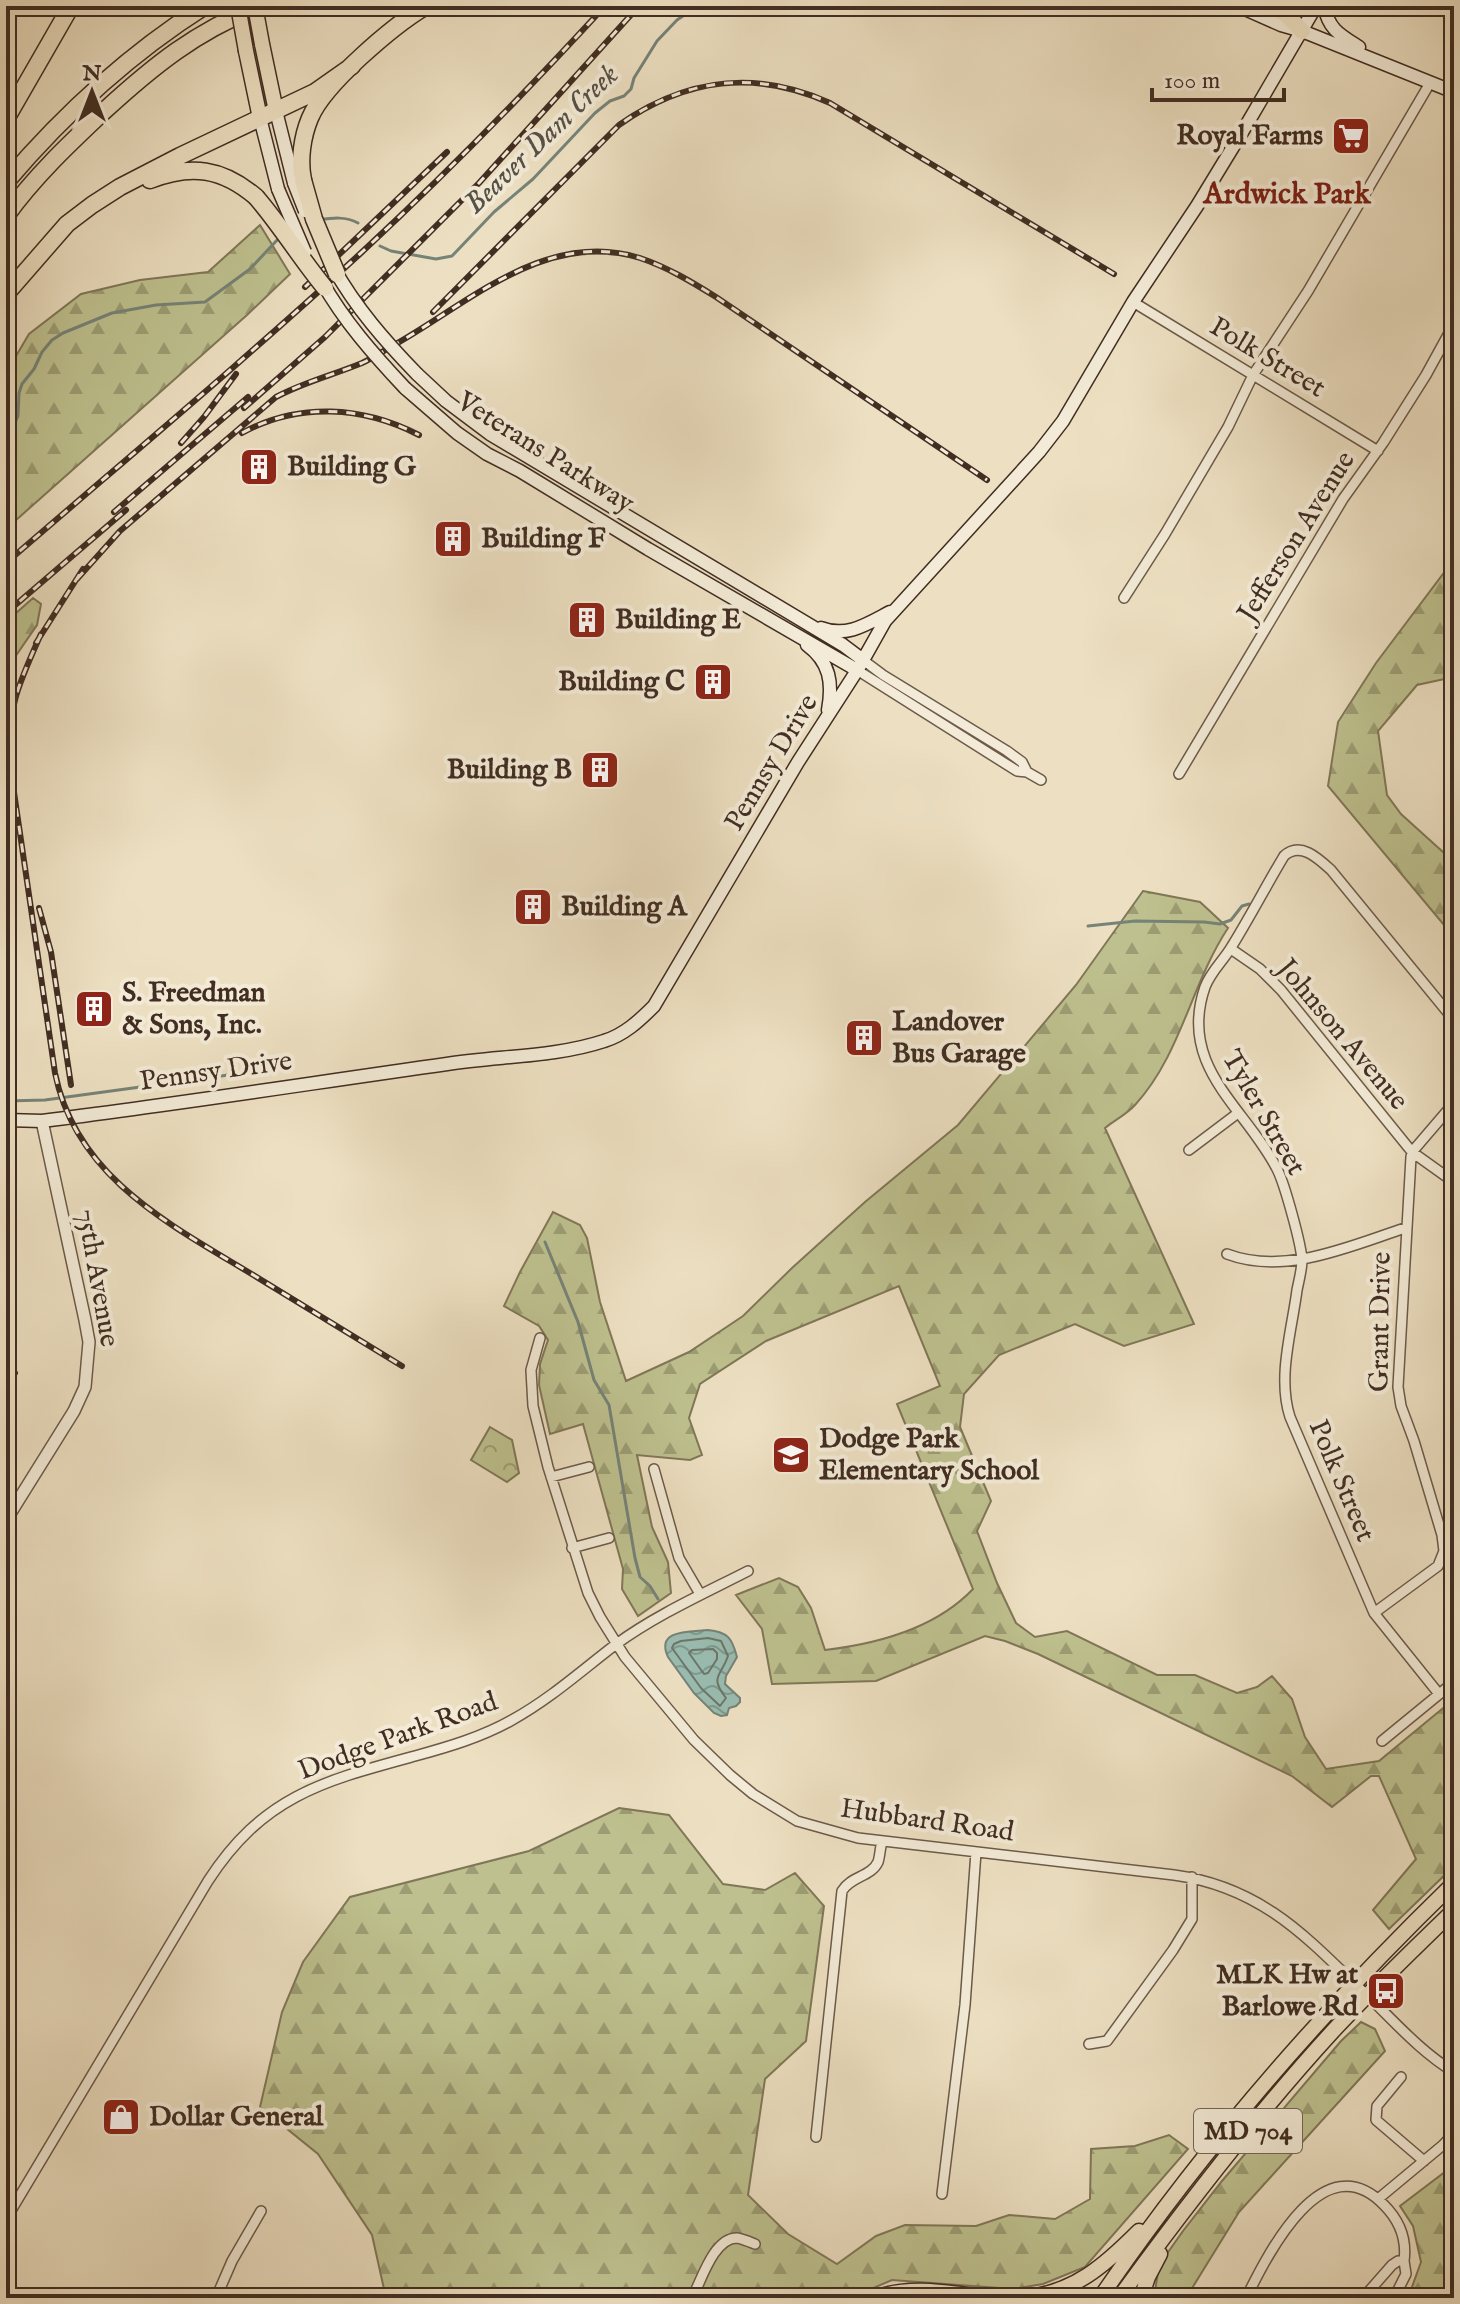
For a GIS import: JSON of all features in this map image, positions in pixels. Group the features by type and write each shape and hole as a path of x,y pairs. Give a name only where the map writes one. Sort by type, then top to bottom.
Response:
{"highway":[{"path":"6,119 71,6"},
{"path":"6,182 42,140 98,86 161,35 205,6"},
{"path":"6,216 53,159 130,87 181,46 258,6"},
{"path":"337,274 298,182 309,120 323,97 352,66 397,26 426,6"},
{"path":"1272,6 1286,14 1302,31"},
{"path":"6,294 67,224 120,187 315,92 352,66"},
{"path":"42,251 93,210 127,189 161,175 186,169 202,170 234,182 256,197 325,288"}],"main road":[{"name":"Veterans Parkway","path":"238,6 246,51 268,114 298,182"},
{"name":"Veterans Parkway","path":"258,6 278,189 296,235 325,288 367,346 405,388 457,433 487,454 778,623 860,665"},
{"path":"1238,6 1454,92"},
{"name":"Pennsy Drive","path":"6,1120 42,1121 450,1063 572,1049 621,1034 654,1006 893,611 1053,436 1133,302 1197,206 1316,6"},
{"path":"1324,6 1330,25 1339,35 1385,64"},
{"name":"Veterans Parkway","path":"337,274 386,342 446,401 490,434 843,645 860,665"},
{"path":"805,623 841,632 854,630 893,611"},
{"path":"778,623 812,648 826,668 832,685 827,717"},
{"name":"MD 704","path":"1100,2298 1170,2200 1256,2093 1353,1983 1454,1883"},
{"name":"MD 704","path":"1119,2298 1268,2107 1366,1996 1454,1910"},
{"path":"1024,2298 1054,2291 1087,2277 1106,2263 1170,2200"},
{"path":"1141,2298 1155,2263 1187,2209"},
{"path":"875,2298 917,2290 993,2298"}],"street":[{"path":"1124,598 1228,427 1253,375 1308,291 1430,83"},
{"name":"Polk Street","path":"1133,302 1378,451"},
{"name":"Jefferson Avenue","path":"1179,774 1343,499 1378,451 1454,324"},
{"name":"Veterans Parkway","path":"860,665 883,675 1007,751 1022,762 1027,772 1041,780"},
{"name":"Tyler Street","path":"1302,1259 1278,1171 1207,1066 1199,1034 1205,987 1287,853 1292,850 1307,852 1331,870 1454,1020"},
{"name":"Johnson Avenue","path":"1231,949 1260,969 1281,990 1412,1152 1454,1182"},
{"path":"1412,1152 1454,1103"},
{"path":"1189,1150 1238,1113"},
{"name":"75th Avenue","path":"6,1520 74,1411 85,1387 88,1364 89,1342 85,1320 42,1121"},
{"name":"Grant Drive","path":"1374,1613 1438,1566 1444,1551 1434,1505 1399,1396 1398,1354 1412,1152"},
{"path":"1227,1254 1266,1263 1302,1259 1405,1228"},
{"name":"Polk Street","path":"1302,1259 1287,1364 1287,1408 1374,1613 1439,1694"},
{"name":"Hubbard Road","path":"540,1338 531,1370 530,1388 538,1432 588,1593 616,1645 651,1690 713,1760 753,1794 797,1821 836,1833 882,1842 1192,1877 1227,1887 1265,1906 1297,1930 1420,2046 1454,2072"},
{"path":"551,1477 589,1467"},
{"path":"654,1469 679,1558 700,1594"},
{"path":"572,1548 609,1538"},
{"name":"Dodge Park Road","path":"6,2219 208,1881 235,1844 257,1822 285,1802 330,1780 453,1745 497,1728 550,1696 616,1645 700,1594 748,1571"},
{"path":"1382,1741 1454,1682"},
{"path":"816,2137 842,1891 852,1879 873,1869 882,1842"},
{"path":"942,2194 965,2005 976,1852"},
{"path":"1089,2044 1107,2041 1186,1930 1192,1919 1192,1877"},
{"path":"1401,2077 1377,2106 1376,2120 1424,2161"},
{"path":"1378,2199 1454,2133"},
{"path":"1246,2298 1281,2236 1303,2208 1327,2190 1344,2187 1360,2189 1378,2199 1401,2228 1406,2274 1394,2298"},
{"path":"216,2298 232,2261 261,2211"},
{"path":"692,2298 719,2247 738,2238 755,2244"},
{"path":"1363,2298 1392,2265 1404,2261"}],"green space":[{"path":"260,225 290,274 6,529 6,373 29,334 81,294 140,280 208,272"},
{"path":"1446,570 1454,576 1454,677 1417,685 1378,731 1387,795 1401,814 1454,862 1454,937 1328,786 1338,722 1376,663"},
{"path":"33,598 41,604 37,625 6,670 6,622"},
{"path":"1143,891 1200,902 1228,928 1204,972 1164,1064 1135,1105 1105,1128 1194,1324 1124,1346 1075,1324 999,1355 964,1394 960,1427 991,1501 977,1531 1016,1623 1035,1637 1067,1631 1157,1675 1195,1675 1237,1693 1257,1687 1272,1676 1292,1699 1305,1737 1326,1769 1379,1761 1454,1699 1454,1866 1389,1929 1373,1910 1416,1859 1379,1776 1371,1776 1332,1807 1292,1776 1038,1654 985,1636 876,1681 772,1684 762,1629 736,1595 779,1578 798,1587 811,1608 825,1650 904,1632 941,1614 973,1589 897,1404 940,1386 899,1286 766,1341 700,1384 689,1418 702,1455 690,1460 637,1455 652,1527 668,1562 671,1593 638,1616 622,1589 623,1569 583,1424 550,1434 539,1385 540,1364 548,1340 539,1326 504,1306 553,1212 580,1225 587,1238 600,1302 626,1381 689,1352 743,1316 865,1202 958,1125 1076,985"},
{"path":"490,1427 512,1440 519,1473 507,1482 471,1460"},
{"path":"619,1808 669,1815 723,1884 765,1890 795,1873 824,1906 806,2041 765,2079 748,2195 788,2234 837,2264 876,2236 905,2225 976,2226 1009,2215 1055,2219 1090,2199 1091,2149 1135,2146 1169,2135 1188,2149 1085,2267 1043,2284 1013,2289 892,2280 850,2298 386,2298 372,2235 318,2154 260,2107 282,2012 303,1962 350,1897 529,1851"},
{"path":"1361,2022 1375,2029 1385,2051 1239,2212 1186,2298 1154,2298 1159,2265 1183,2231 1341,2041"},
{"path":"1454,2165 1454,2298 1408,2298 1421,2262 1413,2226 1400,2206"}],"water":[{"path":"708,1630 728,1637 737,1657 725,1684 740,1698 740,1702 729,1708 727,1715 714,1713 694,1693 665,1648 666,1641 676,1634"}],"waterway":[{"name":"Beaver Dam Creek","path":"380,246 436,259 452,256 494,212 533,179 595,113 631,89 634,78 657,41 677,20 711,6"},
{"name":"Beaver Dam Creek","path":"319,220 344,218 358,223"},
{"name":"Beaver Dam Creek","path":"6,453 18,416 22,384 52,340 112,313 156,305 205,302 250,269 279,238"},
{"name":"Beaver Dam Creek","path":"6,594 13,617 6,657"},
{"path":"1088,926 1135,921 1220,924 1231,920 1242,906 1249,904"},
{"path":"6,1101 45,1100 243,1073"},
{"path":"545,1242 578,1322 594,1380 609,1405 635,1558 640,1577 658,1599"}],"railway":[{"path":"6,563 362,252 486,132 605,6"},
{"path":"244,408 325,337 479,183 639,6"},
{"path":"433,312 619,125 670,97 695,88 722,84 775,85 830,103 1114,274"},
{"path":"305,287 447,152"},
{"path":"77,579 120,531 276,397 366,361 510,275 572,253 606,252 640,258 679,275 987,480"},
{"path":"181,443 236,374"},
{"path":"114,512 248,397"},
{"path":"242,433 285,416 330,412 376,418 419,435"},
{"path":"6,613 126,510"},
{"path":"36,643 83,569"},
{"path":"41,634 13,708 9,758 55,1073 66,1110 83,1142 105,1170 131,1195 191,1238 402,1366"},
{"path":"39,908 51,952 71,1085"},
{"path":"6,1368 15,1373"}],"place":[{"name":"Royal Farms","path":"1351,136"},
{"name":"Building G","path":"259,467"},
{"name":"Building F","path":"453,539"},
{"name":"Building E","path":"587,620"},
{"name":"Building C","path":"713,682"},
{"name":"Building B","path":"600,770"},
{"name":"Building A","path":"533,907"},
{"name":"S. Freedman & Sons, Inc.","path":"94,1009"},
{"name":"Landover Bus Garage","path":"864,1038"},
{"name":"Dodge Park Elementary School","path":"791,1455"},
{"name":"MLK Hw at Barlowe Rd","path":"1386,1991"},
{"name":"Dollar General","path":"121,2117"}],"district":[{"name":"Ardwick Park","path":"1287,195"}]}
